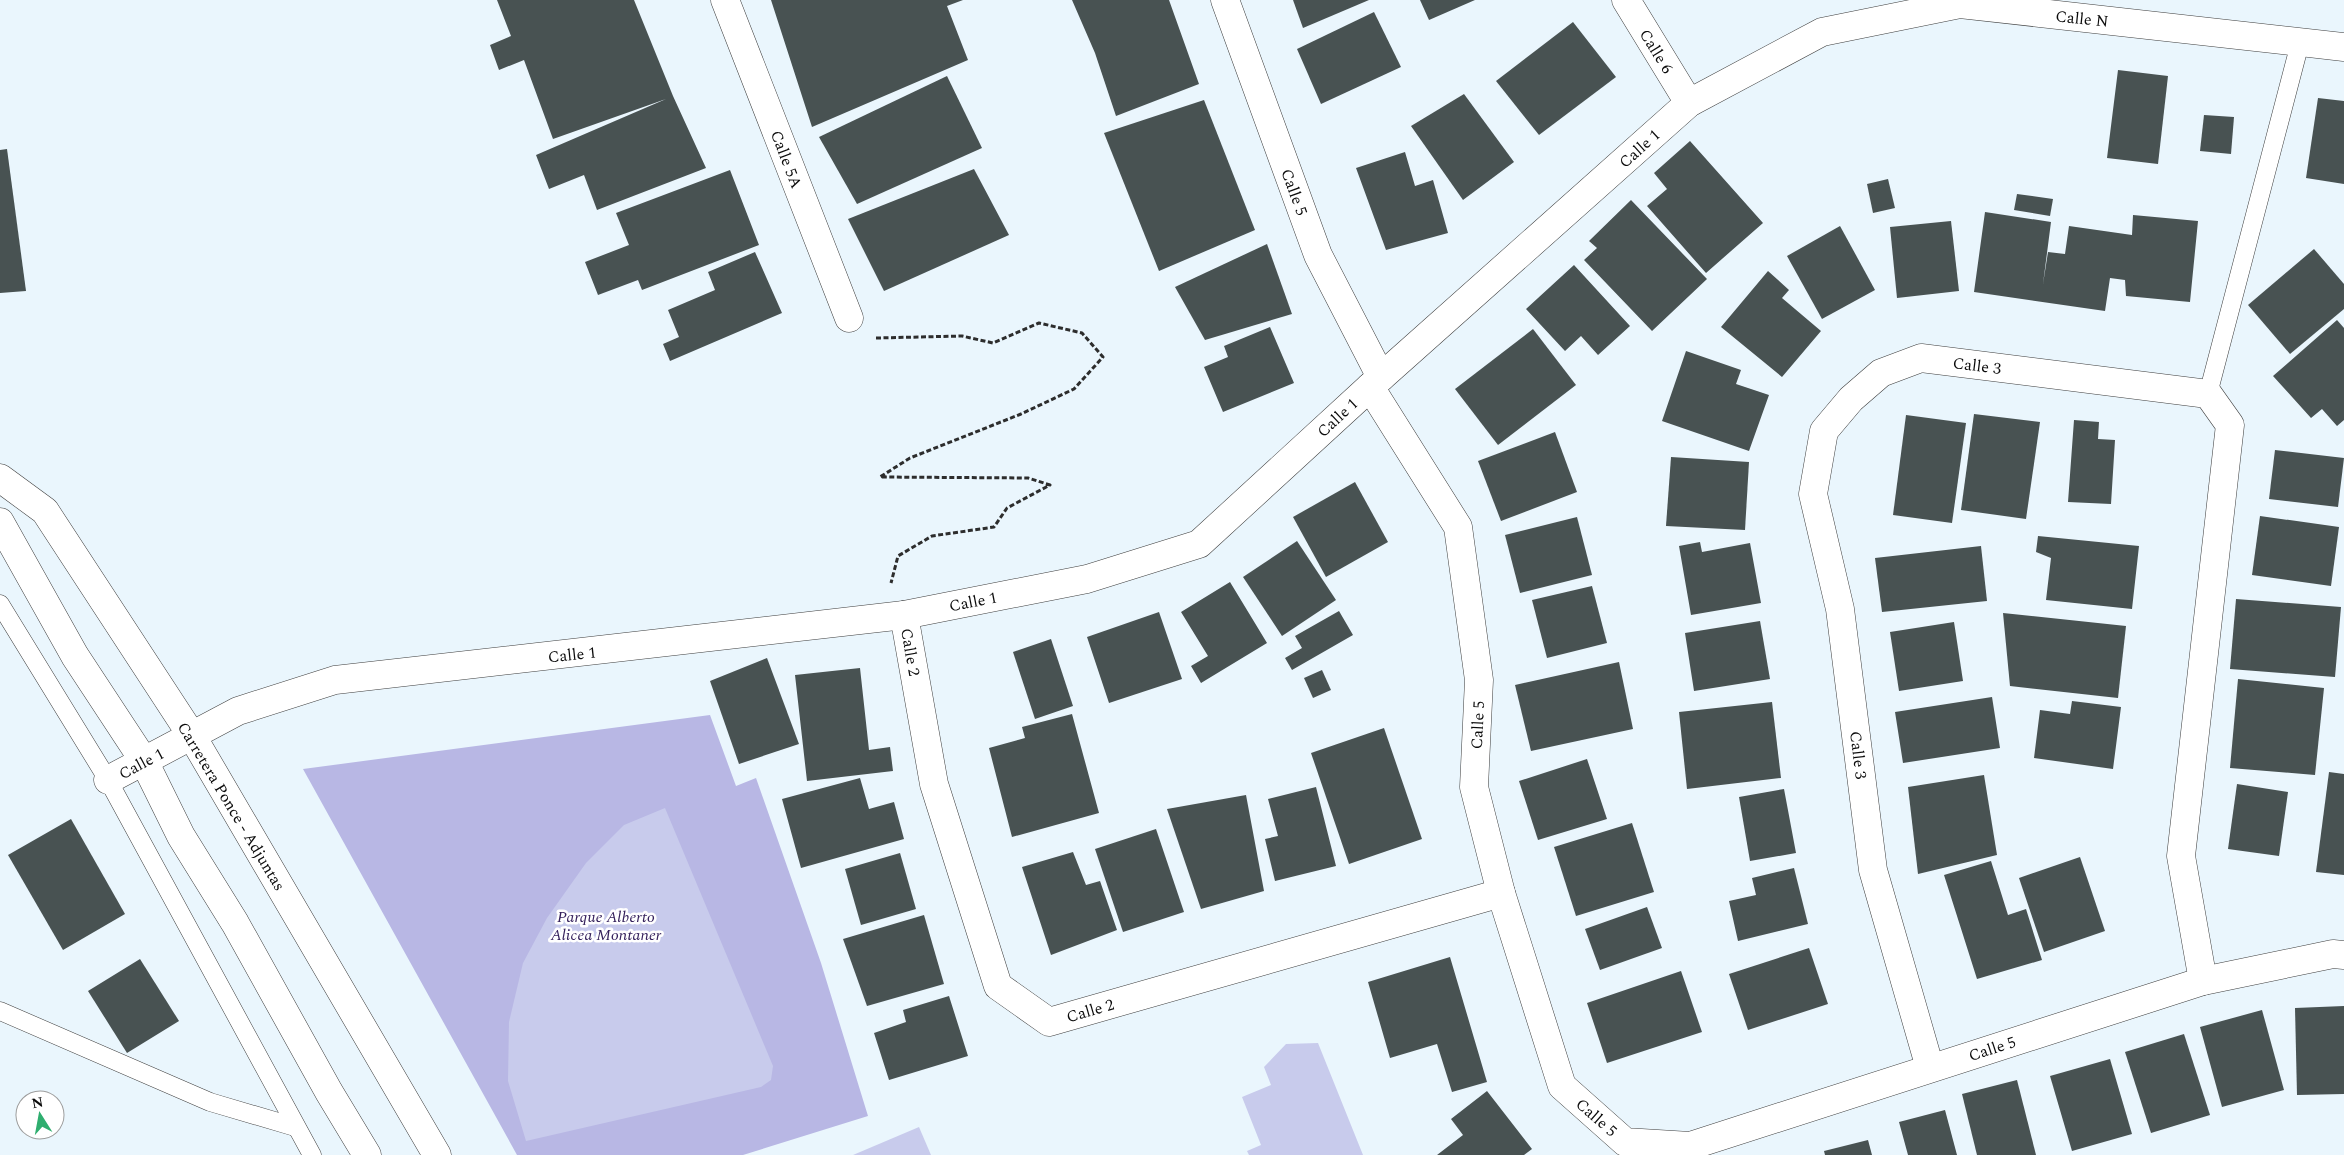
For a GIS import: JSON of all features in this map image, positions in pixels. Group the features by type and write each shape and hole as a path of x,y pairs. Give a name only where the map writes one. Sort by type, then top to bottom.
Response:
{"street":[{"name":"Calle 5A","path":"725,0 849,318"},
{"name":"Calle 5","path":"1225,0 1318,255 1375,382 1458,527 1479,680 1474,787 1501,893 1562,1086 1626,1142 1690,1146 2203,981 2333,954 2344,955"},
{"name":"Calle 6","path":"1626,0 1689,103"},
{"name":"Calle N","path":"1689,103 1822,32 1960,4 2300,43 2344,46"},
{"name":"Calle 1","path":"108,780 238,711 335,680 894,617 1087,579 1200,544 1375,382 1689,103"},
{"name":"Calle 3","path":"1930,1068 1873,870 1840,609 1813,494 1824,431 1851,399 1881,373 1921,358 2208,394"},
{"path":"2203,981 2181,856 2230,425 2208,394"},
{"name":"Carretera Ponce - Adjuntas","path":"0,478 45,511 192,736 437,1155"},
{"path":"0,522 75,656 144,761 180,836 235,923 329,1092 367,1155"},
{"name":"Calle 2","path":"894,617 934,784 998,986 1050,1022 1501,893"}],"lane":[{"path":"2208,394 2300,43"},
{"path":"0,604 108,780 295,1127 312,1155"},
{"path":"0,1011 210,1102 295,1127"}],"path":[{"path":"849,318 844,342 924,335 962,336 993,343 1039,323 1082,333 1103,357 1074,389 1020,414 910,458 880,477 1018,478 1050,485 1007,508 994,527 932,536 898,556 894,617"}],"green space":[{"name":"Parque Alberto Alicea Montaner","path":"710,715 736,786 756,778 821,963 868,1116 743,1155 517,1155 303,769"},
{"path":"665,808 773,1066 771,1080 761,1087 526,1141 508,1081 509,1022 523,963 547,918 586,863 624,825"},
{"path":"1318,1043 1363,1155 1249,1155 1247,1151 1261,1145 1242,1097 1271,1085 1264,1067 1286,1044"},
{"path":"919,1127 931,1155 853,1155"}],"building":[{"path":"497,0 634,0 673,96 706,168 597,210 584,175 549,189 536,155 666,99 553,139 524,60 499,70 490,45 511,36"},
{"path":"771,0 963,0 947,6 968,60 812,127"},
{"path":"1072,0 1169,0 1199,84 1116,116 1095,53"},
{"path":"1293,0 1369,0 1303,28"},
{"path":"1420,0 1475,0 1429,20"},
{"path":"1374,12 1401,67 1321,104 1297,49"},
{"path":"1573,22 1616,77 1539,135 1496,81"},
{"path":"2118,70 2168,76 2158,164 2107,158"},
{"path":"947,76 982,148 857,204 819,137"},
{"path":"1464,94 1514,162 1463,200 1411,126"},
{"path":"2318,98 2344,101 2344,184 2306,178"},
{"path":"1204,100 1255,230 1159,271 1104,133"},
{"path":"2204,115 2234,117 2231,154 2200,151"},
{"path":"1690,141 1763,223 1706,273 1647,206 1667,189 1654,173"},
{"path":"7,149 26,291 0,293 0,150"},
{"path":"1405,152 1415,186 1433,180 1448,233 1386,250 1356,168"},
{"path":"974,169 1009,235 884,291 848,219"},
{"path":"730,170 759,245 642,290 638,280 598,295 585,262 629,245 616,213"},
{"path":"1888,179 1895,208 1873,213 1867,184"},
{"path":"2017,194 2053,199 2050,216 2014,210"},
{"path":"1631,200 1707,279 1652,331 1584,260 1597,248 1589,241"},
{"path":"1985,212 2051,222 2043,284 2048,252 2065,254 2069,226 2132,235 2133,215 2198,221 2190,302 2126,296 2125,280 2110,278 2105,311 1974,292"},
{"path":"1951,221 1959,291 1897,298 1890,227"},
{"path":"1840,226 1875,290 1822,319 1787,256"},
{"path":"1267,244 1292,314 1205,340 1175,287"},
{"path":"2314,249 2344,284 2344,309 2290,354 2248,305"},
{"path":"755,252 782,313 670,361 663,344 679,337 668,310 715,290 708,272"},
{"path":"1574,265 1630,326 1598,355 1581,336 1565,351 1526,309"},
{"path":"1768,271 1789,290 1782,298 1821,331 1782,377 1721,327"},
{"path":"2337,320 2344,328 2344,420 2337,426 2322,409 2311,418 2273,376"},
{"path":"1270,327 1294,383 1223,412 1204,367 1228,357 1224,346"},
{"path":"1533,329 1576,385 1498,445 1455,389"},
{"path":"1686,351 1741,370 1736,384 1769,395 1749,451 1662,421"},
{"path":"1974,414 2040,422 2026,519 1961,510"},
{"path":"1906,415 1966,423 1952,523 1893,515"},
{"path":"2074,420 2099,422 2098,439 2115,440 2111,504 2068,502"},
{"path":"1555,432 1577,492 1501,521 1478,461"},
{"path":"2275,450 2344,458 2338,507 2269,499"},
{"path":"1671,457 1749,462 1745,530 1666,526"},
{"path":"1355,482 1388,542 1326,577 1293,517"},
{"path":"2260,516 2339,527 2331,586 2252,575"},
{"path":"1577,517 1592,575 1520,593 1505,535"},
{"path":"2038,536 2139,546 2132,609 2046,600 2051,558 2036,552"},
{"path":"1297,541 1336,600 1282,636 1243,577"},
{"path":"1700,542 1702,552 1750,543 1761,603 1691,615 1679,546"},
{"path":"1981,546 1987,601 1882,612 1875,558"},
{"path":"1230,582 1267,643 1201,683 1191,666 1208,656 1181,612"},
{"path":"1592,586 1607,643 1547,658 1532,600"},
{"path":"2236,599 2341,607 2335,677 2230,669"},
{"path":"1339,611 1353,635 1292,670 1285,658 1302,648 1295,636"},
{"path":"1159,612 1182,679 1109,703 1087,637"},
{"path":"2003,613 2126,626 2118,698 2010,686"},
{"path":"1760,621 1770,679 1694,691 1685,633"},
{"path":"1954,622 1963,681 1899,691 1890,632"},
{"path":"1051,639 1073,706 1035,719 1013,652"},
{"path":"767,658 799,744 739,764 710,681"},
{"path":"1619,662 1633,729 1531,751 1515,685"},
{"path":"860,668 869,750 890,747 893,771 807,781 795,675"},
{"path":"1322,670 1331,690 1313,698 1304,678"},
{"path":"2238,679 2324,688 2315,775 2230,768"},
{"path":"1992,697 2000,748 1903,763 1895,712"},
{"path":"2072,701 2121,707 2113,769 2034,758 2040,710 2070,714"},
{"path":"1772,702 1781,778 1687,789 1679,712"},
{"path":"1072,714 1099,813 1012,837 989,748 1025,738 1022,727"},
{"path":"1384,728 1422,839 1349,864 1311,753"},
{"path":"1587,759 1607,819 1538,840 1519,781"},
{"path":"2329,772 2344,774 2344,875 2316,872"},
{"path":"1984,775 1997,855 1918,874 1908,787"},
{"path":"860,778 869,809 894,802 904,839 801,868 782,799"},
{"path":"2237,784 2288,792 2279,856 2228,849"},
{"path":"1316,787 1336,866 1275,881 1265,839 1278,836 1268,799"},
{"path":"1784,789 1796,853 1750,861 1739,797"},
{"path":"1246,795 1264,891 1201,909 1167,809"},
{"path":"71,819 125,914 63,950 8,855"},
{"path":"1632,823 1654,892 1576,916 1554,847"},
{"path":"1156,829 1184,912 1123,932 1095,849"},
{"path":"1073,852 1086,885 1100,881 1117,930 1051,955 1022,867"},
{"path":"900,853 916,909 861,925 845,869"},
{"path":"2080,857 2105,931 2044,952 2019,878"},
{"path":"1991,861 2008,915 2026,909 2042,960 1977,979 1944,875"},
{"path":"1794,868 1808,924 1738,941 1729,901 1756,895 1752,878"},
{"path":"1647,907 1662,948 1600,970 1585,929"},
{"path":"924,915 944,984 867,1006 843,939"},
{"path":"1809,948 1828,1004 1748,1030 1729,974"},
{"path":"1450,957 1487,1082 1452,1092 1437,1044 1390,1058 1368,982"},
{"path":"140,959 179,1021 127,1053 88,991"},
{"path":"1681,971 1702,1032 1607,1063 1587,1003"},
{"path":"949,996 968,1056 889,1080 874,1033 906,1022 903,1010"},
{"path":"2344,1006 2344,1094 2297,1095 2295,1008"},
{"path":"2262,1010 2284,1090 2222,1107 2200,1027"},
{"path":"2184,1034 2210,1115 2151,1133 2125,1052"},
{"path":"2110,1059 2132,1134 2072,1151 2050,1076"},
{"path":"2017,1080 2036,1155 1977,1155 1962,1094"},
{"path":"1487,1091 1532,1149 1524,1155 1437,1155 1463,1135 1451,1119"},
{"path":"1945,1110 1957,1155 1908,1155 1899,1122"},
{"path":"1868,1140 1872,1155 1825,1155 1824,1151"}]}
